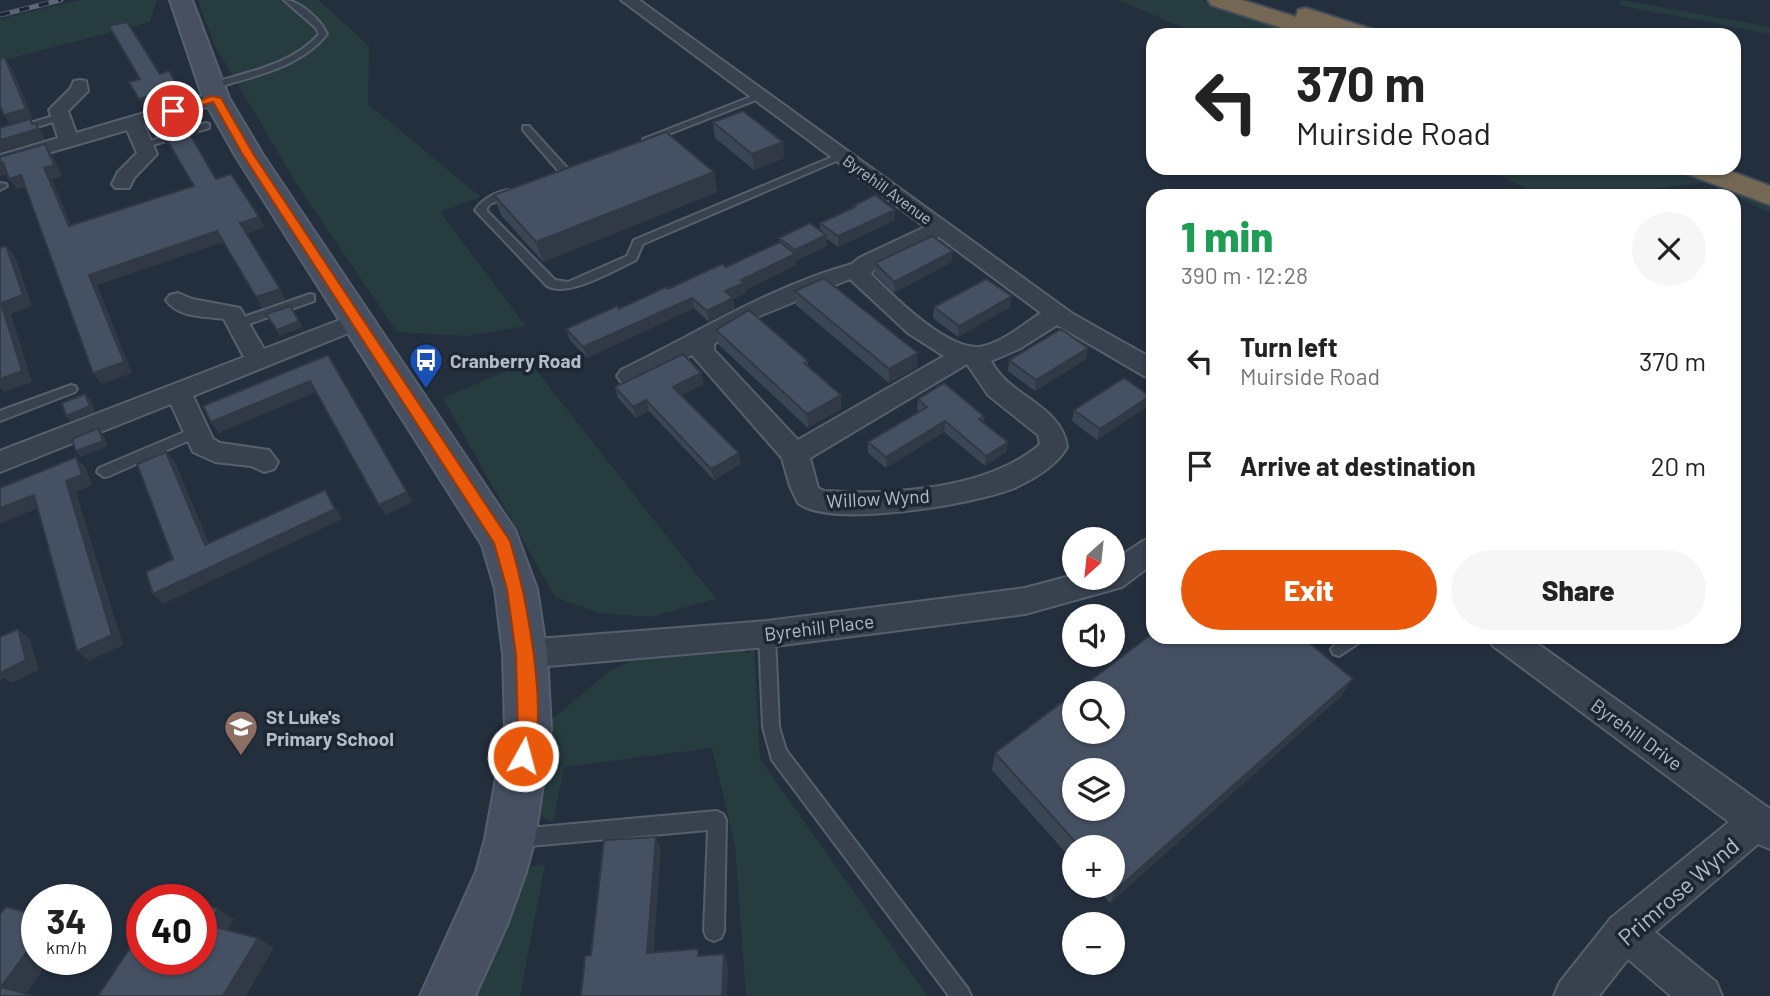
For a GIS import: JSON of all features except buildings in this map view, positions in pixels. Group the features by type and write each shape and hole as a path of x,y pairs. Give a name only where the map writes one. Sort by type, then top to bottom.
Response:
{"highway":[{"path":"1219,0 1306,28"},
{"path":"1257,0 1344,28"},
{"path":"1741,170 1770,180"},
{"path":"1715,175 1770,196"}],"street":[{"path":"181,0 211,103 249,155 501,541 516,589 525,654 528,729 510,839 481,925 447,996"},
{"name":"Byrehill Avenue","path":"629,0 1058,313 1146,366"},
{"path":"69,141 60,117 60,107 79,91 80,85"},
{"path":"0,161 133,122 211,103"},
{"path":"122,184 125,176 147,154 133,122"},
{"path":"630,376 769,303 830,277 860,269 867,263 941,228"},
{"path":"860,269 859,275 870,287 925,333 952,351 970,356 986,355 1058,313"},
{"path":"178,300 184,306 232,313 258,360"},
{"path":"0,462 358,321"},
{"name":"Willow Wynd","path":"703,340 703,353 755,407 794,455 805,493 812,500 823,502 931,496 981,488 1018,474 1043,459 1054,447 1055,438 1048,427 1000,392 970,356"},
{"path":"794,455 970,356"},
{"path":"179,392 202,445 208,449 259,457 264,462"},
{"name":"Byrehill Place","path":"1125,568 1146,554"},
{"name":"Byrehill Place","path":"525,654 767,634 1025,601 1065,590"},
{"name":"Byrehill Drive","path":"1514,644 1764,826"},
{"name":"Primrose Wynd","path":"1574,996 1625,932 1764,826"},
{"path":"1625,932 1702,996"}],"lane":[{"path":"143,145 211,103 293,58 319,40 323,34 320,27 288,0"},
{"path":"631,145 761,96"},
{"path":"0,135 60,117"},
{"path":"526,128 565,172"},
{"path":"519,189 485,202 480,210 551,283 563,286 632,258 638,242 843,156"},
{"path":"553,176 582,165"},
{"path":"239,323 310,298"},
{"path":"0,416 71,389"},
{"path":"104,472 196,432"},
{"path":"767,634 771,727 778,754 961,996"},
{"path":"1339,649 1345,644"},
{"path":"510,839 717,820 714,931"}],"green space":[{"path":"80,0 157,0 150,22 0,61 0,19"},
{"path":"198,0 318,0 369,46 368,104 481,197 440,212 526,326 465,336 397,332 296,183 214,44"},
{"path":"1118,0 1202,0 1287,28 1184,28"},
{"path":"1623,0 1770,27 1770,34 1741,28 1618,5"},
{"path":"1500,175 1689,175 1707,182 1650,189 1528,189"},
{"path":"1741,196 1770,207 1770,213 1741,199"},
{"path":"529,361 716,599 650,617 599,613 555,597 443,398"},
{"path":"731,647 748,653 754,647 760,759 927,996 746,996 735,845 712,748 564,767 553,822 544,818 534,807 543,743 552,719 610,671 646,654"},
{"path":"545,864 520,996 475,996 531,866"}],"railway":[{"path":"0,15 61,0"}],"place":[{"name":"Cranberry Road","path":"426,390"},
{"name":"St Luke's Primary School","path":"241,757"}],"route":[{"path":"173,111 216,98 249,155 501,541 516,589 525,654 528,729 523,756"}]}
